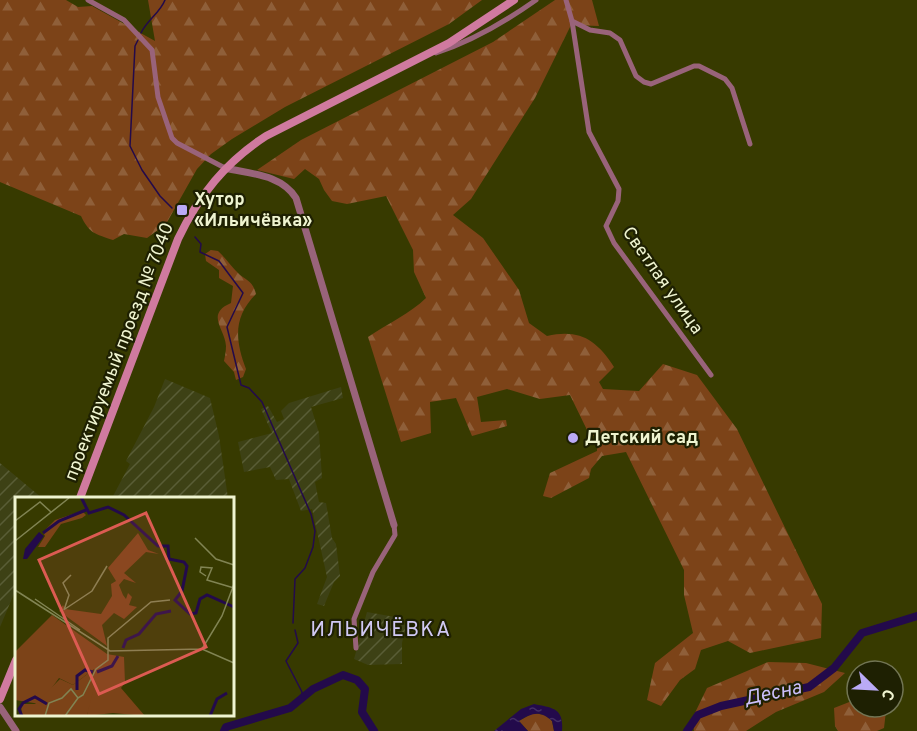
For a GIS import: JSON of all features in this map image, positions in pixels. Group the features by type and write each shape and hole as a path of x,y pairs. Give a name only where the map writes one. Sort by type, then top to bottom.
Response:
{"main road":[{"name":"проектируемый проезд № 7040","path":"80,497 178,239 202,196 225,168 266,136 417,60 478,25 514,0"},
{"path":"0,699 15,662"}],"street":[{"path":"88,0 124,20 152,51 158,97 172,138 177,143 225,168 278,181 290,189 296,198 395,535 373,572 354,619 356,648"},
{"path":"417,60 462,43 536,0"},
{"path":"566,0 572,21 590,30 610,33 620,40 636,76 644,82 651,84 693,66 699,66 725,79 732,88 750,144"},
{"name":"Светлая улица","path":"572,21 590,132 619,189 618,201 606,226 614,243 711,375"},
{"path":"0,707 16,731"}],"shaded area":[{"path":"165,379 210,398 219,436 228,497 113,497 130,464 126,461 154,407"},
{"path":"341,387 343,398 311,407 319,433 322,478 315,482 319,502 326,503 332,538 336,544 340,576 334,582 324,606 317,604 327,577 312,509 301,511 289,479 276,480 270,467 244,472 238,442 272,433 261,409 268,406 277,422 284,419 281,411 289,403"},
{"path":"0,463 41,497 15,497 15,591 0,627"},
{"path":"367,612 395,617 395,624 406,625 402,643 402,664 368,665 354,659"}],"green space":[{"path":"0,0 66,0 78,7 92,6 155,41 148,0 482,0 449,24 285,107 232,139 211,154 197,169 166,224 147,238 124,234 113,240 93,232 81,216 0,182"},
{"path":"555,0 592,0 599,26 571,25 535,98 471,199 453,215 483,238 519,290 529,323 547,336 568,334 586,338 607,357 614,367 599,382 603,389 639,391 663,364 697,375 737,429 822,604 821,638 750,653 728,641 701,650 695,669 680,680 661,706 647,700 655,663 693,633 684,595 684,570 626,452 602,456 591,469 589,478 551,498 543,496 550,473 597,451 597,438 588,432 570,395 540,399 507,389 477,397 481,422 506,420 507,426 472,436 456,398 430,402 431,433 401,442 368,337 406,314 426,298 414,272 413,250 386,196 347,204 332,201 319,179 305,169 294,179 257,170 301,140 493,42"},
{"path":"211,250 218,251 237,272 252,284 256,294 243,311 240,320 238,339 246,369 243,377 236,380 234,372 224,361 226,346 218,322 219,312 231,303 233,286 219,278 219,270 206,261 205,254"},
{"path":"768,662 806,663 845,673 824,692 776,712 746,731 694,731 692,719 707,688"},
{"path":"845,704 845,719 885,719 884,728 877,731 838,731 835,726 834,708"},
{"path":"533,713 545,715 552,721 554,731 528,731 519,721"}],"water":[{"path":"534,704 556,710 561,718 562,731 554,731 552,721 544,715 536,714 519,721 528,731 494,731 521,709"}],"waterway":[{"path":"141,33 165,0"},
{"path":"138,40 135,46 130,146 142,170 160,196 172,208"},
{"path":"195,237 201,244 200,252 219,261 243,293 227,327 241,385 249,388 262,402 311,514 315,531 313,547 305,568 295,579 293,623"},
{"name":"Десна","path":"687,731 698,715 721,706 809,687 834,668 862,633 917,616"},
{"path":"295,630 298,643 286,661 302,692 301,699"},
{"name":"Десна","path":"224,731 226,727 290,708 313,689 343,675 357,680 365,689 362,712 374,731"}],"place":[{"name":"Хутор «Ильичёвка»","path":"182,210"},
{"name":"Детский сад","path":"573,438"}],"district":[{"name":"ИЛЬИЧЁВКА","path":"381,630"}]}
